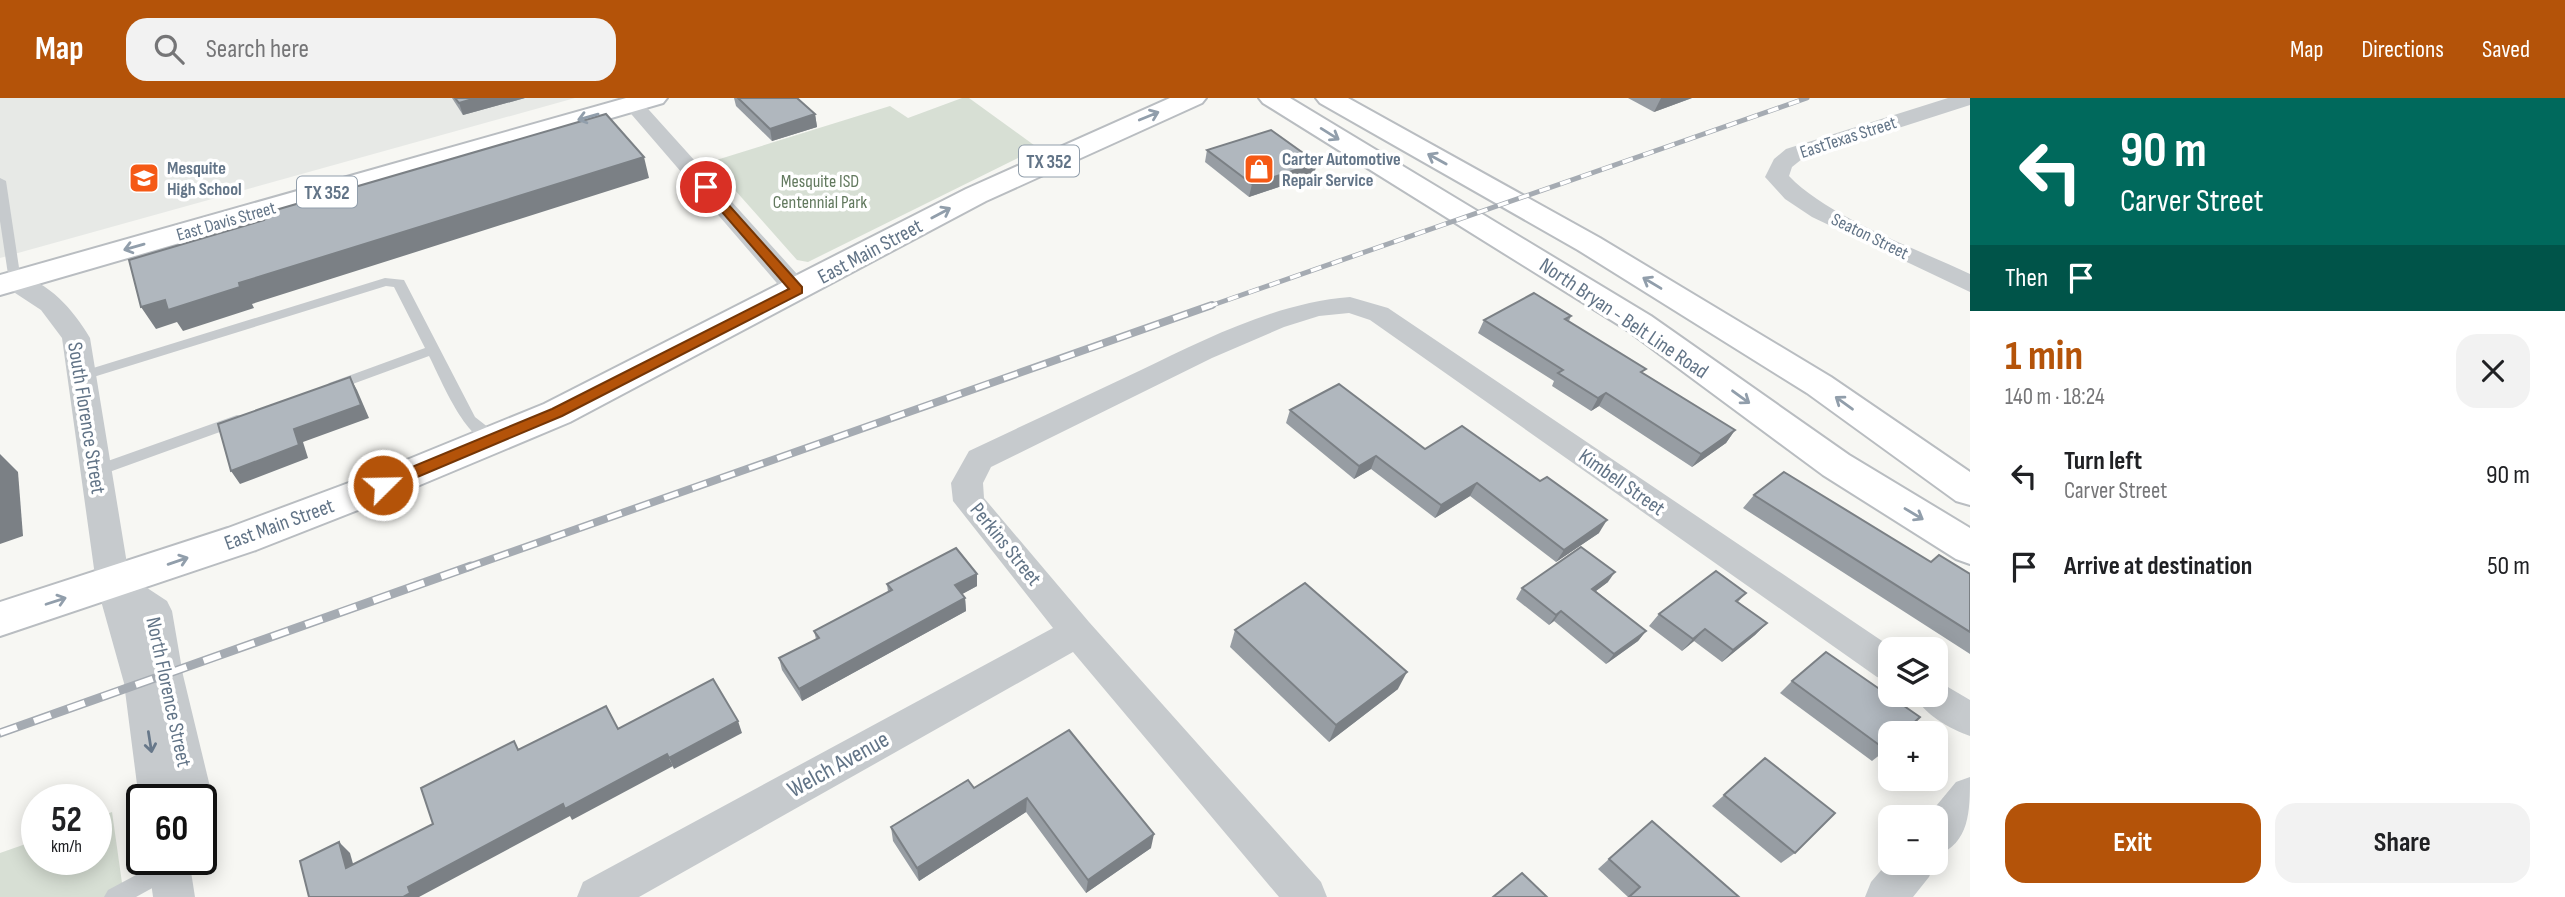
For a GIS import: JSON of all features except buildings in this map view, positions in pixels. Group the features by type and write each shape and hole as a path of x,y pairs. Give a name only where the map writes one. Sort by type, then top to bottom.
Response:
{"main road":[{"name":"East Main Street","path":"0,619 255,534 557,413 976,195 1193,98"},
{"name":"North Bryan - Belt Line Road","path":"1272,98 1639,323 1836,465 1970,548"},
{"name":"North Bryan - Belt Line Road","path":"1329,98 1589,244 1819,385 1970,491"},
{"name":"East Davis Street","path":"8,283 644,101"}],"street":[{"name":"EastTexas Street","path":"1777,177 1782,164 1794,154 1970,98"},
{"path":"644,101 797,290"},
{"name":"Seaton Street","path":"1777,177 1793,194 1820,212 1970,284"},
{"name":"South Florence Street","path":"8,283 39,294 67,318 76,338 113,583"},
{"name":"Perkins Street","path":"1306,897 1077,632 969,501 967,483 980,459 1202,352 1275,321 1317,308 1350,305"},
{"name":"Kimbell Street","path":"1350,305 1379,314 1403,329 1878,658"},
{"name":"North Florence Street","path":"113,583 142,683 157,784"},
{"name":"North Florence Street","path":"113,583 155,611 188,784"},
{"name":"Welch Avenue","path":"598,897 1077,632"},
{"path":"1948,705 1970,720"},
{"path":"1948,822 1970,795"},
{"path":"1886,897 1904,875"}],"lane":[{"path":"0,181 8,283"},
{"path":"82,376 385,282 399,283 469,420 493,439"},
{"path":"317,392 433,350"},
{"path":"96,471 252,415"},
{"path":"115,897 162,875"}],"shaded area":[{"name":"Mesquite High School","path":"0,98 575,98 0,258"}],"green space":[{"name":"Mesquite ISD Centennial Park","path":"962,98 969,98 1038,148 808,262 797,260 710,162 890,106 908,118"},
{"path":"112,812 124,897 0,897 0,853 21,846 21,875 112,875"}],"railway":[{"path":"1207,307 1807,98"},
{"path":"466,568 1212,305"},
{"path":"0,733 471,566"}],"place":[{"name":"Carter Automotive Repair Service","path":"1259,169"},
{"name":"Mesquite High School","path":"144,178"}],"route":[{"path":"383,485 557,413 797,290 706,187"}]}
